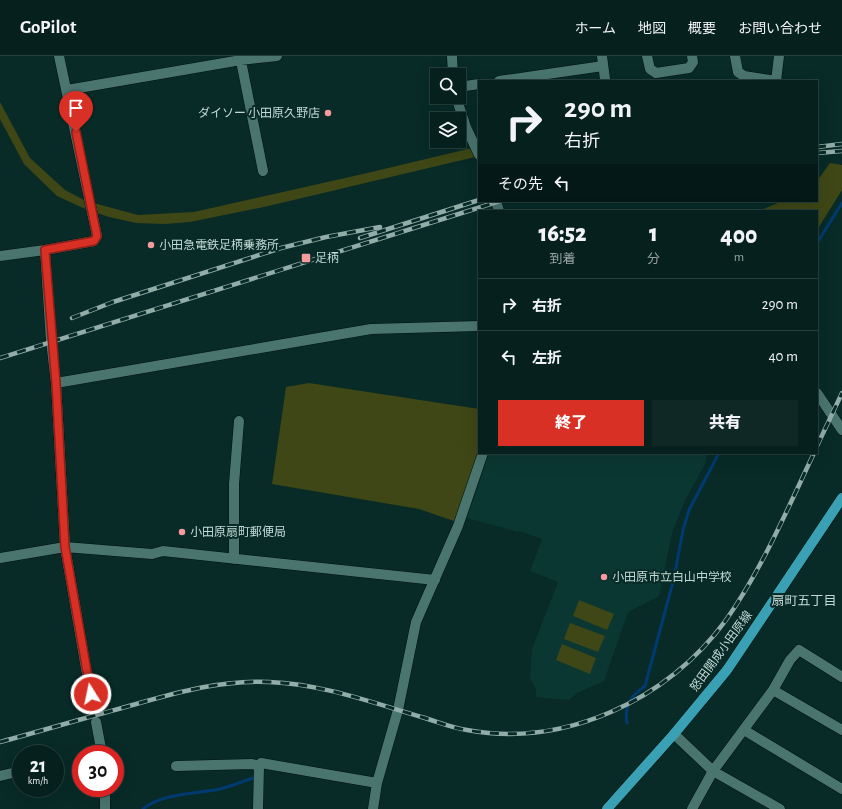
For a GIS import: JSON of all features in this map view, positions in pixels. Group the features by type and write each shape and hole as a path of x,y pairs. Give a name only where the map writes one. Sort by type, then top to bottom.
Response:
{"main road":[{"name":"怒田開成小田原線","path":"607,809 674,734 727,670 842,498"}],"street":[{"path":"0,256 94,241 97,236 59,56"},
{"path":"67,90 240,58 277,56"},
{"path":"452,56 453,68"},
{"path":"647,56 650,69 656,73 689,68 693,62 692,56"},
{"path":"735,56 738,72 744,76 770,80"},
{"path":"776,80 779,56"},
{"path":"240,58 263,171"},
{"path":"504,80 602,61 605,78"},
{"path":"466,86 478,84"},
{"path":"458,104 466,127 478,153"},
{"path":"45,250 56,383 65,547 93,709"},
{"path":"56,383 371,330 478,326"},
{"path":"818,394 842,430"},
{"path":"234,559 234,484 239,421"},
{"path":"372,809 377,783 398,710 416,622 458,526 483,454"},
{"path":"0,558 65,547 152,554 163,551 435,580"},
{"path":"692,809 713,771 773,690 790,660 800,650 842,677"},
{"path":"773,690 842,730"},
{"path":"96,722 100,745"},
{"path":"744,730 842,789"},
{"path":"674,734 713,771 780,809"},
{"path":"176,766 252,764 259,766 261,763 377,783"},
{"path":"258,809 259,766"},
{"path":"0,776 12,773"},
{"path":"105,797 105,809"}],"shaded area":[{"name":"小田原市立白山中学校","path":"489,454 707,454 705,464 685,500 672,533 659,596 628,612 604,681 577,693 569,700 536,697 536,689 530,678 532,649 558,582 530,571 542,539 519,531 518,532 467,518"}],"green space":[{"path":"0,102 30,158 65,190 86,201 138,215 194,212 472,148 475,157 264,207 190,222 165,224 136,223 109,217 83,208 57,196 24,164 0,119"},
{"path":"830,163 842,165 842,190 818,228 818,210 760,210 780,202 818,202 818,180"},
{"path":"309,383 478,409 478,452 473,470 454,521 419,509 272,484 286,387"},
{"path":"579,600 614,614 607,630 573,616"},
{"path":"570,623 605,636 598,652 564,639"},
{"path":"562,644 596,658 590,674 556,660"}],"waterway":[{"path":"818,241 842,203"},
{"path":"627,723 627,711 632,697 645,686 674,578 683,530 689,510 718,454"},
{"path":"143,809 169,797 220,789 253,778"}],"railway":[{"path":"818,147 842,144"},
{"path":"818,153 842,151"},
{"path":"360,238 478,200"},
{"path":"0,358 497,202"},
{"path":"72,318 113,302 281,248 326,237 380,227"},
{"path":"818,444 842,393"},
{"path":"0,742 177,693 231,683 250,682 269,682 309,686 348,695 467,730 504,734 541,732 577,724 612,712 644,695 675,673 702,648 726,620 763,560 814,454"}],"place":[{"name":"ダイソー 小田原久野店","path":"328,113"},
{"name":"小田急電鉄足柄乗務所","path":"151,245"},
{"name":"足柄","path":"306,258"},
{"name":"小田原扇町郵便局","path":"182,532"},
{"name":"小田原市立白山中学校","path":"604,577"}],"district":[{"name":"扇町五丁目","path":"804,601"}],"route":[{"path":"76,132 97,236 94,241 45,250 51,342 56,383 65,547 91,694"}]}
